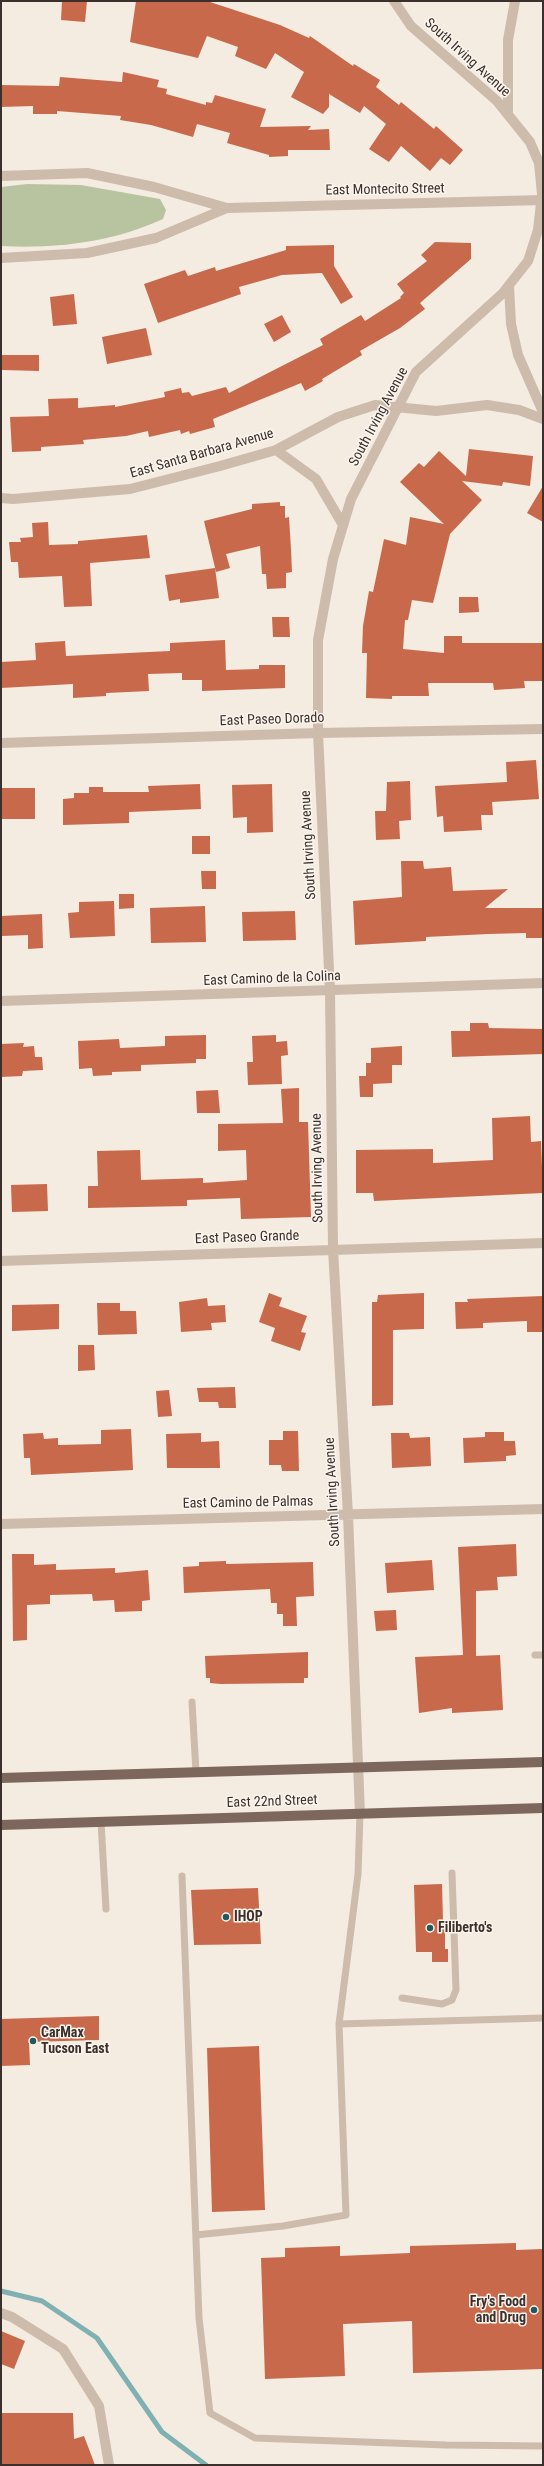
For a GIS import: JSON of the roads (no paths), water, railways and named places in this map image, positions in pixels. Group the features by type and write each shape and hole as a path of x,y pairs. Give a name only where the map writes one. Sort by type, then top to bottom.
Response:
{"main road":[{"path":"1,1778 358,1766 543,1762"},
{"name":"East 22nd Street","path":"1,1825 543,1808"}],"street":[{"name":"South Irving Avenue","path":"360,1814 348,1515 333,1249 330,991 318,733 318,640 333,559 351,499 399,408 416,372 509,286 528,261 538,230 542,200 539,163 530,142 497,102 411,26 394,1"},
{"name":"South Irving Avenue","path":"508,115 508,40 515,1"},
{"name":"East Montecito Street","path":"1,176 87,173 154,187 227,208 542,200"},
{"name":"East Montecito Street","path":"1,258 87,253 156,238 227,208"},
{"path":"509,286 511,324 518,355 543,412"},
{"name":"East Santa Barbara Avenue","path":"1,498 13,500 130,489 276,450 338,417 375,405 436,411 487,405 519,410 543,419"},
{"path":"276,450 316,479 343,525"},
{"name":"East Paseo Dorado","path":"1,743 318,733 543,729"},
{"name":"East Camino de la Colina","path":"1,1001 543,983"},
{"name":"East Paseo Grande","path":"1,1261 543,1243"},
{"name":"East Camino de Palmas","path":"1,1524 543,1509"},
{"path":"1,2313 12,2317 63,2349 99,2406 109,2465"}],"lane":[{"path":"535,1655 543,1655"},
{"path":"192,1702 196,1772"},
{"path":"196,2235 283,2226 346,2216 339,2024 358,1874 360,1814"},
{"path":"101,1822 106,1909"},
{"path":"402,1998 442,2004 452,2000 456,1990 452,1873"},
{"path":"182,1876 199,2318 210,2413 255,2438 446,2445 543,2446"},
{"path":"339,2024 543,2018"}],"waterway":[{"path":"1,2291 42,2301 97,2338 162,2432 206,2465"}],"place":[{"name":"IHOP","path":"226,1917"},
{"name":"Filiberto's","path":"430,1928"},
{"name":"CarMax Tucson East","path":"33,2041"},
{"name":"Fry's Food and Drug","path":"534,2310"}]}
